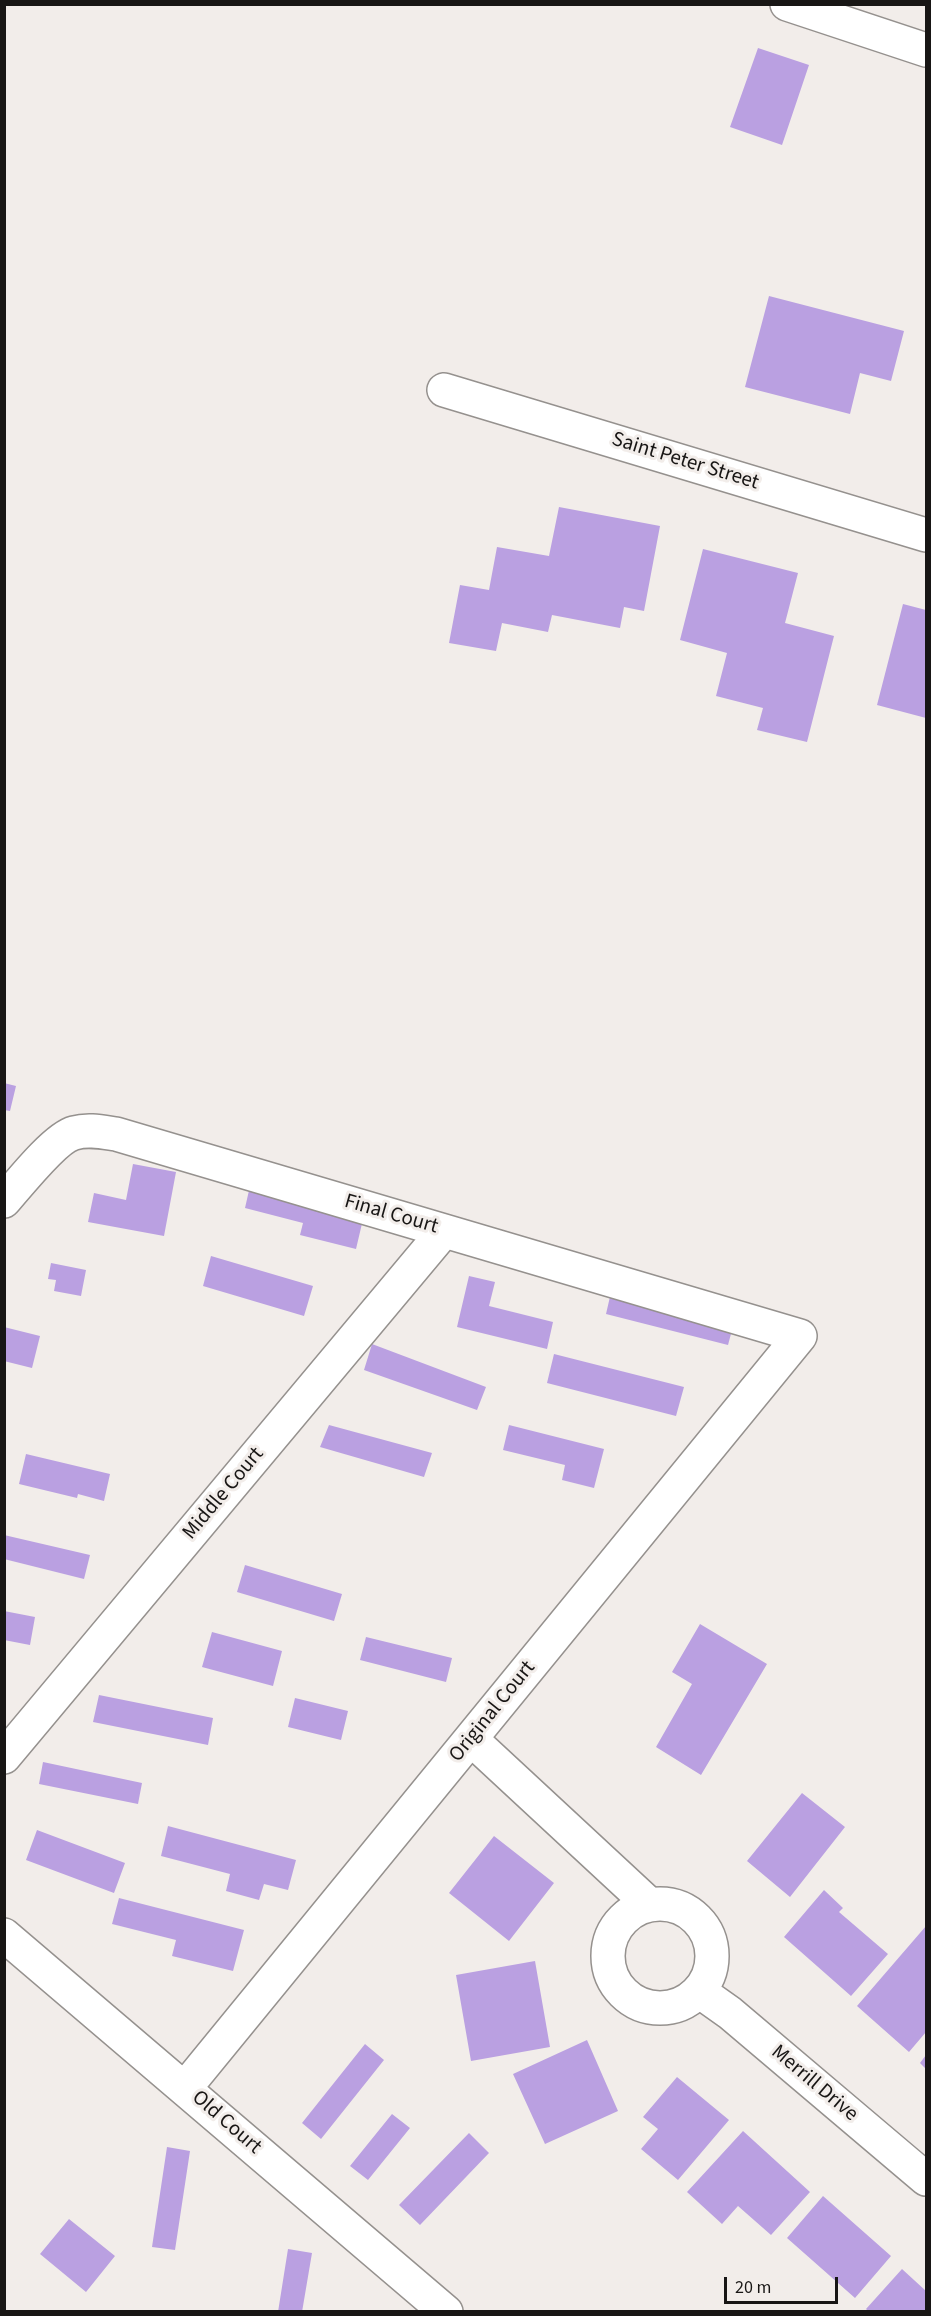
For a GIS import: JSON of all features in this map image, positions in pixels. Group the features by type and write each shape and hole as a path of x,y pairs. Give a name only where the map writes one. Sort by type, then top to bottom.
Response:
{"street":[{"path":"787,4 927,50"},
{"name":"Saint Peter Street","path":"444,390 927,535"},
{"name":"Final Court","path":"4,1202 36,1162 72,1133 91,1131 116,1134 800,1336"},
{"name":"Middle Court","path":"4,1757 444,1231"},
{"name":"Original Court","path":"185,2088 800,1336"},
{"path":"471,1739 650,1905"},
{"path":"666,1904 682,1908 695,1917 706,1930 711,1946 712,1962 708,1977 699,1991 686,2002 668,2008 650,2008 634,2001 620,1990 611,1974 608,1957 611,1939 620,1923 633,1912 650,1905 666,1904"},
{"name":"Old Court","path":"4,1935 185,2088 425,2305"},
{"name":"Merrill Drive","path":"699,1991 730,2013 927,2179"}],"building":[{"path":"758,48 809,65 782,145 730,127"},
{"path":"769,296 904,331 891,381 860,373 850,414 745,387"},
{"path":"559,507 660,526 644,611 624,607 620,628 552,615 548,632 502,623 496,651 449,643 460,585 489,590 497,547 549,556"},
{"path":"703,549 798,573 785,623 834,636 807,742 757,730 763,708 716,696 727,653 680,640"},
{"path":"903,604 926,610 926,718 877,705"},
{"path":"4,1083 16,1086 10,1111 4,1110"},
{"path":"133,1164 176,1172 164,1236 88,1222 94,1193 126,1200"},
{"path":"250,1186 364,1215 356,1249 300,1235 303,1223 245,1208"},
{"path":"211,1256 313,1286 304,1316 203,1286"},
{"path":"51,1263 86,1270 81,1296 54,1291 56,1280 48,1279"},
{"path":"469,1276 495,1282 489,1306 553,1322 547,1349 457,1327"},
{"path":"612,1288 735,1319 728,1345 606,1314"},
{"path":"4,1327 40,1336 32,1368 4,1361"},
{"path":"372,1344 486,1387 477,1410 364,1370"},
{"path":"554,1354 684,1387 676,1416 547,1383"},
{"path":"329,1425 432,1453 424,1477 320,1447"},
{"path":"509,1425 604,1449 594,1488 562,1480 565,1465 503,1450"},
{"path":"26,1454 110,1474 104,1501 78,1494 77,1498 19,1484"},
{"path":"4,1535 90,1555 84,1579 4,1559"},
{"path":"245,1565 342,1594 334,1621 237,1592"},
{"path":"4,1611 35,1617 30,1645 4,1640"},
{"path":"700,1624 767,1664 701,1775 656,1747 692,1684 672,1672"},
{"path":"212,1632 282,1651 273,1686 202,1667"},
{"path":"366,1637 452,1658 446,1682 360,1660"},
{"path":"99,1695 213,1718 208,1745 93,1722"},
{"path":"295,1698 348,1711 341,1740 288,1727"},
{"path":"43,1762 142,1783 138,1804 39,1784"},
{"path":"802,1793 845,1827 790,1897 747,1861"},
{"path":"168,1826 296,1860 288,1890 264,1884 259,1900 226,1891 230,1874 161,1856"},
{"path":"37,1830 125,1863 114,1893 26,1860"},
{"path":"494,1836 554,1883 509,1941 449,1893"},
{"path":"824,1890 843,1908 839,1912 888,1954 851,1996 784,1937"},
{"path":"119,1898 244,1930 233,1971 172,1956 176,1940 112,1924"},
{"path":"926,1926 926,2032 909,2052 857,2006"},
{"path":"535,1961 550,2047 471,2061 456,1975"},
{"path":"587,2040 618,2111 545,2144 513,2074"},
{"path":"365,2044 384,2060 321,2139 302,2123"},
{"path":"926,2055 926,2069 920,2063"},
{"path":"677,2077 729,2120 678,2180 641,2149 658,2129 643,2117"},
{"path":"392,2114 410,2128 368,2180 350,2166"},
{"path":"743,2131 810,2192 771,2235 738,2206 722,2224 687,2192"},
{"path":"469,2133 489,2153 420,2225 399,2205"},
{"path":"167,2147 190,2151 175,2250 152,2247"},
{"path":"823,2196 891,2256 855,2298 787,2238"},
{"path":"69,2219 115,2256 86,2292 40,2254"},
{"path":"288,2249 312,2253 302,2312 278,2312"},
{"path":"902,2269 926,2291 926,2312 869,2312 866,2309"}]}
